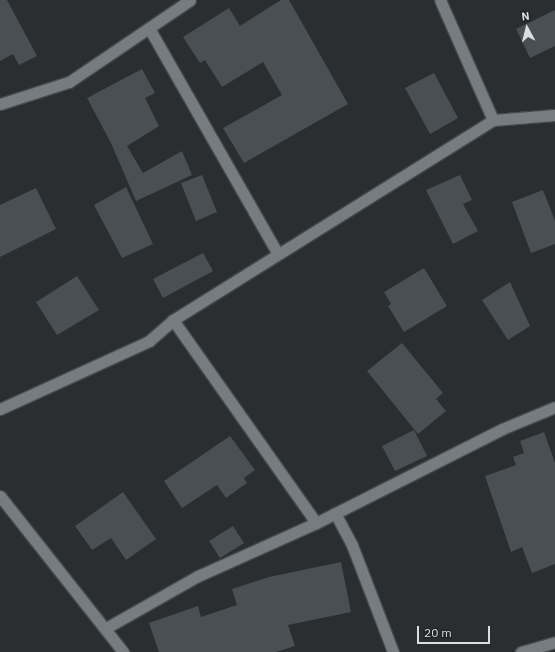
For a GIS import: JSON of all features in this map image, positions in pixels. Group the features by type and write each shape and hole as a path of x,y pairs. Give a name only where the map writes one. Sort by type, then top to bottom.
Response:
{"street":[{"path":"0,104 69,82 190,0"},
{"path":"440,0 493,120"},
{"path":"149,28 278,254"},
{"path":"0,409 149,341 173,320 493,120 555,115"},
{"path":"173,320 316,522"},
{"path":"106,628 198,576 335,513 502,429 555,407"},
{"path":"0,496 106,628 123,652"},
{"path":"335,513 352,545 393,652"},
{"path":"521,652 555,642"}],"building":[{"path":"0,0 7,0 37,56 19,65 13,54 0,61"},
{"path":"281,0 289,0 348,104 244,163 223,128 282,95 263,62 222,87 205,60 200,63 183,37 229,8 240,26"},
{"path":"555,10 555,46 530,58 516,29"},
{"path":"142,69 155,93 145,98 159,126 127,146 143,173 182,151 192,175 136,201 111,143 87,98"},
{"path":"434,73 458,118 430,134 405,88"},
{"path":"202,175 217,212 196,221 181,183"},
{"path":"460,175 472,200 463,204 478,231 453,244 426,190"},
{"path":"126,187 153,244 122,258 94,205"},
{"path":"36,188 56,229 0,257 0,205"},
{"path":"543,190 555,221 555,244 531,253 512,202"},
{"path":"203,253 213,271 163,298 153,279"},
{"path":"424,268 447,306 404,332 388,306 391,304 384,292"},
{"path":"77,276 99,310 57,335 36,302"},
{"path":"510,282 530,326 508,340 482,300"},
{"path":"402,343 443,393 436,399 446,411 418,434 367,371"},
{"path":"414,430 427,456 395,471 382,446"},
{"path":"544,432 555,463 555,564 532,573 522,547 511,552 485,476 516,465 513,457 524,453 520,441"},
{"path":"230,436 255,470 244,478 247,483 226,498 217,485 182,508 164,481"},
{"path":"123,492 156,539 126,560 111,538 92,550 75,526"},
{"path":"233,526 244,543 220,558 209,541"},
{"path":"341,562 351,612 288,625 295,646 276,652 159,652 149,623 198,606 201,617 237,605 232,589 269,577"}]}
